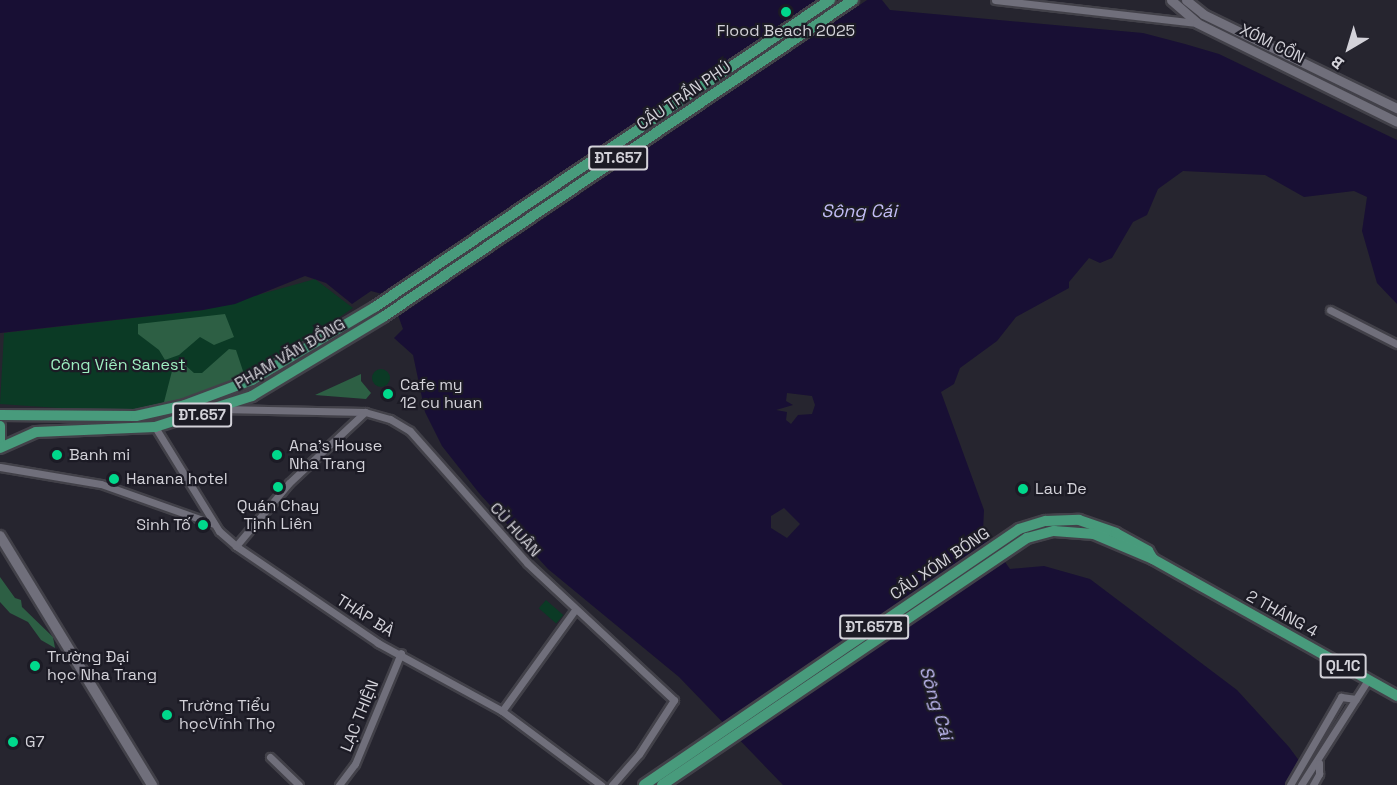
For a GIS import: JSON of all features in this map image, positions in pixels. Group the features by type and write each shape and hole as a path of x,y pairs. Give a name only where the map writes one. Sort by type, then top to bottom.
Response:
{"main road":[{"name":"CẦU TRẦN PHÚ","path":"375,307 830,0"},
{"name":"CẦU TRẦN PHÚ","path":"383,316 853,0"},
{"name":"PHẠM VĂN ĐỒNG","path":"0,415 136,416 218,395 260,376 375,307"},
{"name":"PHẠM VĂN ĐỒNG","path":"0,426 0,448 36,432 155,427 220,409 259,392 383,316"},
{"path":"0,409 58,417"},
{"name":"2 THÁNG 4","path":"1094,529 1153,559 1397,696"},
{"name":"CẦU XÓM BÓNG","path":"665,777 1026,538 1054,531 1094,529"},
{"path":"1,536 152,785"},
{"name":"ĐT.657B","path":"644,785 665,777"}],"street":[{"path":"995,0 1197,24 1203,14"},
{"name":"XÓM CỒN","path":"1171,0 1197,24 1397,122"},
{"name":"XÓM CỒN","path":"1186,0 1203,14 1397,108"},
{"path":"1330,310 1397,344"},
{"path":"259,392 256,404 267,410"},
{"name":"CÙ HUÂN","path":"220,409 365,412 390,419 410,432 574,611 674,700 639,754 612,785"},
{"path":"236,546 289,483 365,412"},
{"name":"THÁP BÀ","path":"155,427 214,524 236,546 378,642 502,711 602,785"},
{"path":"0,467 101,484 214,524"},
{"path":"502,711 574,611"},
{"name":"LẠC THIỆN","path":"339,785 356,764 401,653"},
{"path":"1313,785 1319,774 1319,763 1368,680"},
{"path":"1290,785 1341,697 1356,699"},
{"path":"270,757 299,785"},
{"path":"1301,785 1312,767 1319,763"}],"green space":[{"name":"Công Viên Sanest","path":"315,279 353,308 278,359 217,389 156,408 117,412 0,404 4,333 203,310"},
{"path":"225,314 234,337 214,345 200,337 179,355 165,360 159,350 138,334 138,324"},
{"path":"229,349 236,350 245,377 163,406 172,371 185,365 194,373 202,373"},
{"path":"381,369 387,372 390,378 387,384 381,387 375,384 372,378 375,372"},
{"path":"361,374 361,381 371,393 366,399 315,395"},
{"path":"0,577 15,598 21,600 22,607 53,637 55,648 41,640 28,622 10,613 0,602"},
{"path":"546,600 563,615 556,623 539,608"}],"water":[{"name":"Sông Cái","path":"0,0 882,0 890,10 1143,33 1185,44 1219,54 1397,140 1397,304 1377,283 1362,231 1367,197 1354,191 1304,197 1265,175 1183,171 1158,189 1147,215 1133,222 1112,258 1100,263 1089,258 1069,282 1069,288 1016,317 997,341 960,368 954,384 941,392 984,510 983,531 1010,569 1044,566 1090,579 1237,690 1289,747 1317,785 783,785 679,677 548,569 479,493 442,446 425,412 413,355 394,338 403,329 394,304 382,294 371,291 352,304 326,283 305,276 235,304 203,310 0,333","holes":["787,393 812,396 815,405 812,414 798,415 791,424 786,420 787,412 776,410 793,405 786,401","784,508 800,524 787,538 771,528 771,516"]}],"pier":[{"path":"817,0 867,0 396,318 391,306 377,296"}],"place":[{"name":"Flood Beach 2025","path":"786,12"},
{"name":"Cafe my 12 cu huan","path":"388,394"},
{"name":"Banh mi","path":"57,455"},
{"name":"Ana's House Nha Trang","path":"277,455"},
{"name":"Hanana hotel","path":"114,479"},
{"name":"Quán Chay Tịnh Liên","path":"278,487"},
{"name":"Lau De","path":"1023,489"},
{"name":"Sinh Tố","path":"203,525"},
{"name":"Trường Đại học Nha Trang","path":"35,666"},
{"name":"Trường Tiểu họcVĩnh Thọ","path":"167,715"},
{"name":"G7","path":"13,742"}]}
